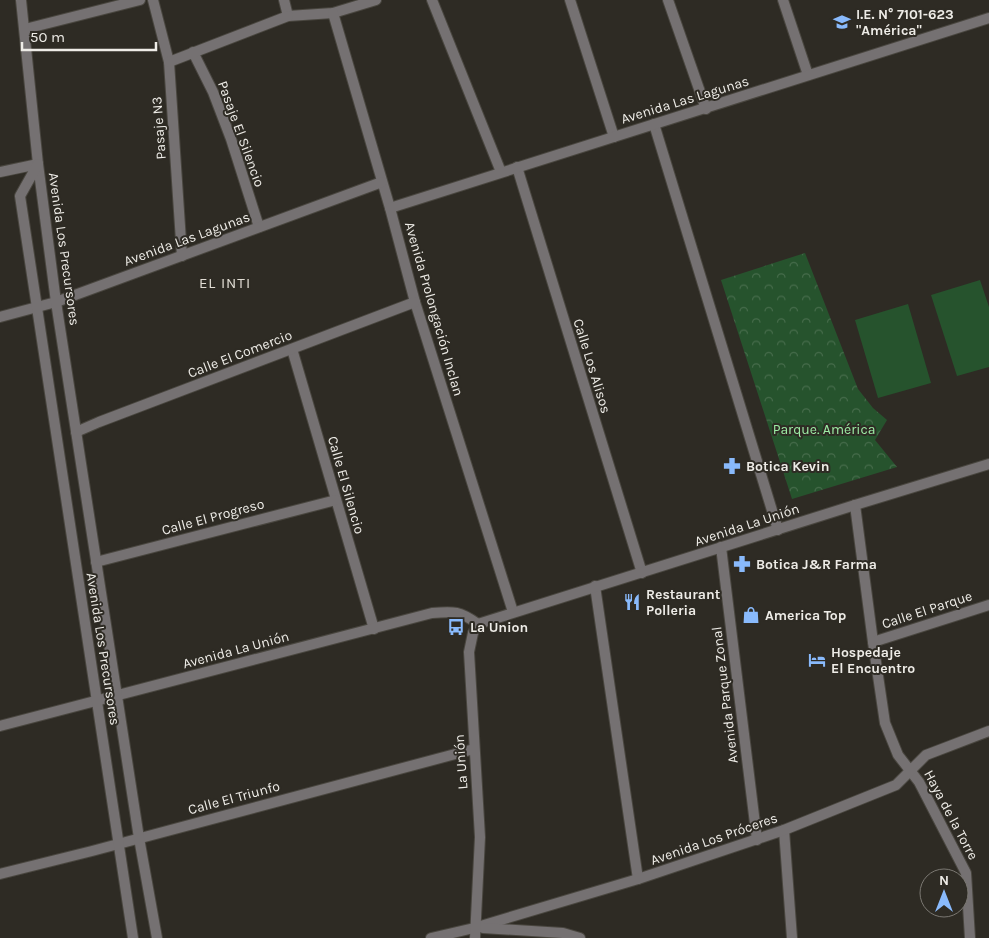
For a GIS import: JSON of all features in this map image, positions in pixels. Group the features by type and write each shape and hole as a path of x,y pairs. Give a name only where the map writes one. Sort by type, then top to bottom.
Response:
{"street":[{"path":"0,172 38,164 21,0"},
{"path":"25,29 140,0"},
{"name":"Pasaje N3","path":"153,0 169,62 182,256"},
{"path":"284,0 288,16"},
{"path":"169,62 288,16 333,13 376,0"},
{"path":"432,0 501,172"},
{"path":"570,0 614,137"},
{"path":"668,0 706,109"},
{"path":"783,0 808,76"},
{"name":"Avenida Prolongación Inclan","path":"333,13 390,208 415,302 513,612"},
{"name":"Avenida Las Lagunas","path":"390,208 989,18"},
{"name":"Pasaje El Silencio","path":"193,52 213,92 231,139 259,227"},
{"path":"654,124 778,530"},
{"name":"Avenida Los Precursores","path":"38,164 56,302 139,838 157,938"},
{"name":"Avenida Los Precursores","path":"38,164 20,196 133,938"},
{"name":"Calle Los Alisos","path":"517,167 642,573"},
{"name":"Avenida Las Lagunas","path":"0,317 56,302 382,182"},
{"name":"Calle El Comercio","path":"76,432 415,302"},
{"name":"Calle El Silencio","path":"292,349 374,629"},
{"name":"Avenida La Unión","path":"513,612 989,464"},
{"name":"Calle El Progreso","path":"96,562 336,500"},
{"name":"Haya de la Torre","path":"856,505 873,642 886,723 898,755 919,782 966,873 970,938"},
{"name":"Avenida Parque Zonal","path":"721,547 757,840"},
{"path":"595,586 638,879"},
{"name":"Calle El Parque","path":"873,642 989,605"},
{"path":"478,624 513,612"},
{"name":"Avenida La Unión","path":"0,726 432,613 465,614 478,624"},
{"name":"La Unión","path":"474,933 480,837 468,652 473,633 478,624"},
{"name":"Avenida Los Próceres","path":"431,938 474,933 784,830 896,785 926,755 989,731"},
{"name":"Calle El Triunfo","path":"0,874 474,749"},
{"path":"784,830 792,938"},
{"path":"474,933 564,933 580,938"}],"green space":[{"name":"Parque. América","path":"805,253 858,389 873,408 887,420 875,440 897,467 792,499 721,280"},
{"path":"980,280 989,307 989,367 957,376 931,295"},
{"path":"908,304 931,383 878,398 855,320"}],"place":[{"name":"I.E. N° 7101-623 \"América\"","path":"842,22"},
{"name":"Botica Kevin","path":"732,466"},
{"name":"Botica J&R Farma","path":"742,564"},
{"name":"Restaurant Polleria","path":"632,602"},
{"name":"America Top","path":"751,615"},
{"name":"La Union","path":"456,627"},
{"name":"Hospedaje El Encuentro","path":"817,660"}],"district":[{"name":"EL INTI","path":"225,283"}]}
